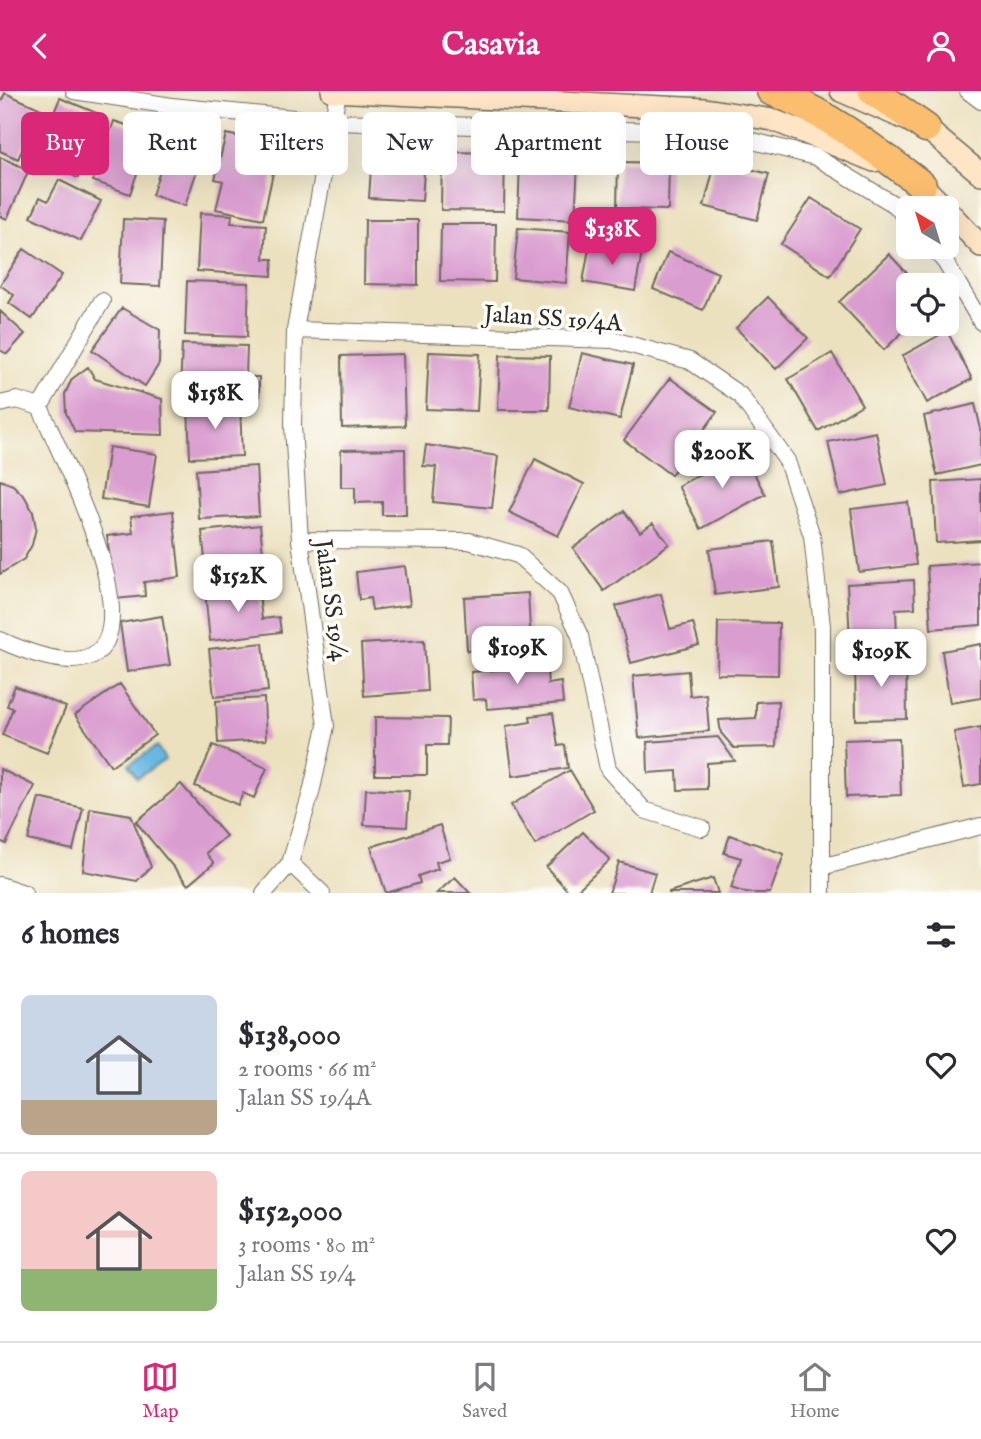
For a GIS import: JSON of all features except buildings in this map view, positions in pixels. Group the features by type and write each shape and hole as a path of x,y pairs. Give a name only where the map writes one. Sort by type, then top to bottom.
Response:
{"highway":[{"path":"771,91 799,102 847,128 922,185"},
{"path":"873,91 926,128"}],"main road":[{"path":"332,91 705,109 773,120 857,152 922,185 933,196"},
{"path":"841,91 926,128 981,174"},
{"path":"959,223 981,246"}],"street":[{"path":"74,91 235,112"},
{"path":"968,91 981,101"},
{"name":"Jalan SS 19/4","path":"335,112 338,92"},
{"path":"348,122 657,131 753,141 816,157 896,206"},
{"name":"Jalan SS 19/4","path":"264,893 290,863 311,793 326,726 300,540 293,426 295,330 324,175"},
{"path":"942,259 981,322"},
{"path":"40,407 102,301"},
{"name":"Jalan SS 19/4A","path":"295,330 613,340 690,362 740,395 787,461 812,536 822,626 822,893"},
{"path":"0,404 18,400 40,407 98,541 114,615 109,637 98,652 79,657 61,659 33,655 0,640"},
{"path":"300,540 469,541 517,555 560,593 580,636 608,769 644,810 702,828"},
{"path":"821,867 981,826"},
{"path":"290,863 322,893"},
{"path":"0,885 24,893"}],"water":[{"path":"157,746 165,760 137,778 129,765"}]}
